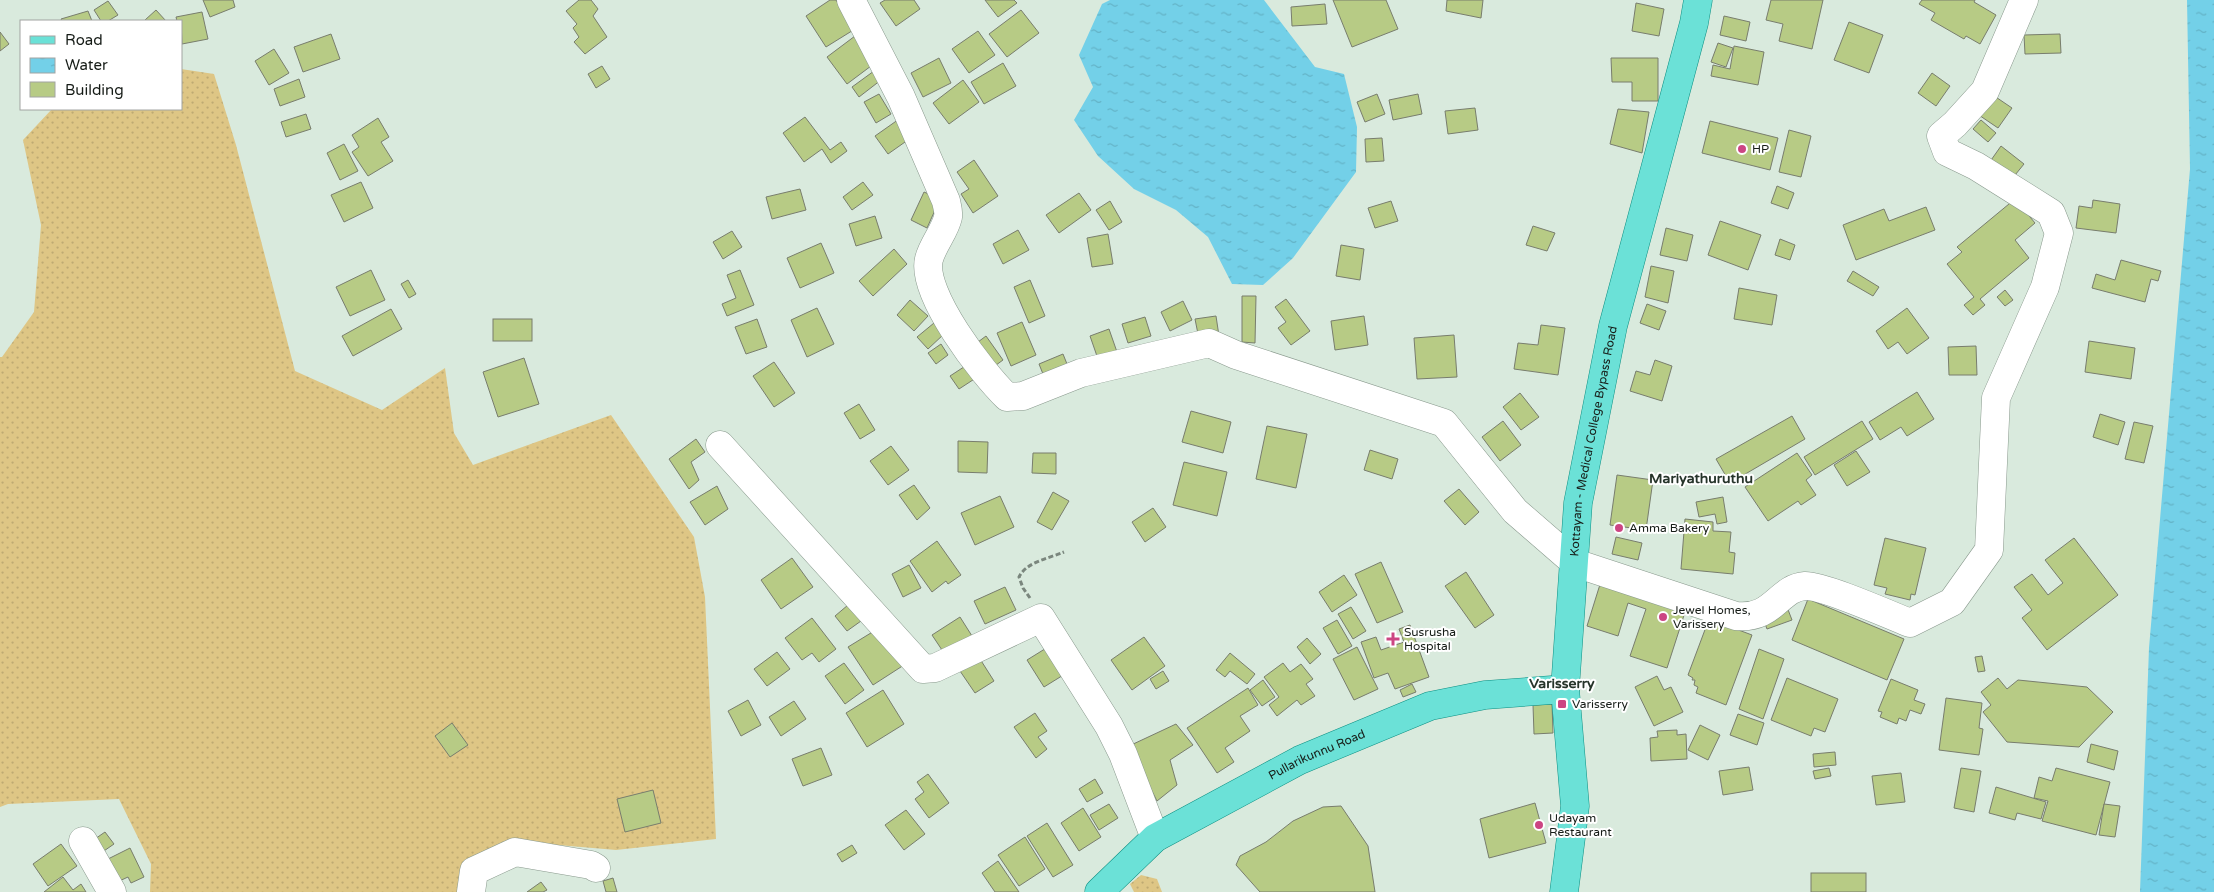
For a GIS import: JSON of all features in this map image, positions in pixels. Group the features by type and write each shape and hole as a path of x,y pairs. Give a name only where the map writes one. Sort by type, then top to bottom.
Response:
{"main road":[{"name":"Kottayam - Medical College Bypass Road","path":"1564,892 1576,806 1565,690 1578,503 1613,326 1694,24 1698,0"},
{"name":"Pullarikunnu Road","path":"1099,892 1155,838 1300,760 1430,706 1485,695 1565,690"}],"street":[{"path":"851,0 901,96 946,201 948,216 928,260 929,279 950,322 980,369 1007,397 1023,396 1081,373 1209,343 1236,355 1444,423 1515,511 1575,563 1736,616 1746,617 1762,613 1795,589 1804,586 1822,590 1910,623 1952,602 1989,550 1996,398 2046,287 2059,233 2051,213 1976,166 1947,152 1941,136 1956,124 1985,91 2024,0"},
{"path":"720,445 923,669 936,668 1041,618 1109,726 1123,754 1155,838"},
{"path":"83,841 112,892"},
{"path":"471,892 474,871 515,852 591,864 596,868"}],"path":[{"path":"1041,618 1023,588 1019,577 1028,566 1064,552"}],"shaded area":[{"path":"182,69 214,74 236,145 295,371 382,410 445,368 454,433 473,465 611,415 694,537 705,597 716,839 616,850 558,845 458,892 150,892 151,864 119,799 8,804 0,807 0,357 2,357 34,312 41,225 23,140 51,110 182,110"},
{"path":"1141,875 1157,879 1162,892 1134,892 1130,884"}],"water":[{"path":"1110,0 1264,0 1315,67 1344,74 1357,127 1356,172 1293,258 1263,285 1232,284 1208,237 1176,210 1134,189 1098,156 1074,120 1093,87 1079,55 1102,4"},
{"path":"2187,0 2214,0 2214,892 2140,892 2149,648 2190,169"}],"building":[{"path":"203,0 233,0 235,7 210,17"},
{"path":"579,0 591,0 598,9 593,16 607,37 585,54 574,42 579,37 573,28 577,24 566,11"},
{"path":"830,0 836,0 855,29 826,47 806,16"},
{"path":"885,0 914,0 920,9 896,26 880,3"},
{"path":"985,0 1014,0 1017,3 998,17"},
{"path":"1333,0 1386,0 1398,29 1352,47"},
{"path":"1447,0 1483,0 1481,18 1446,11"},
{"path":"1771,0 1823,0 1812,49 1779,41 1783,24 1766,20"},
{"path":"1922,0 1975,0 1974,2 1996,15 1980,44 1966,36 1964,39 1931,20 1935,13 1919,4"},
{"path":"108,1 118,15 110,20 100,20 94,10"},
{"path":"1636,3 1664,9 1659,36 1632,31"},
{"path":"1325,4 1327,24 1292,26 1291,7"},
{"path":"156,10 165,20 145,20"},
{"path":"1021,10 1039,33 1007,57 989,34"},
{"path":"88,11 92,20 62,20"},
{"path":"202,12 208,39 182,44 182,20 177,20 176,17"},
{"path":"1724,16 1750,22 1746,41 1720,35"},
{"path":"1849,22 1883,35 1869,73 1834,60"},
{"path":"978,31 995,55 969,73 952,49"},
{"path":"0,32 9,44 0,51"},
{"path":"331,34 340,59 303,72 294,47"},
{"path":"2060,34 2061,53 2025,54 2024,35"},
{"path":"855,36 875,63 847,84 827,57"},
{"path":"1718,43 1733,48 1726,67 1711,62"},
{"path":"1734,46 1764,52 1758,85 1711,76 1713,65 1730,69"},
{"path":"274,49 289,73 269,85 255,61"},
{"path":"939,58 951,83 923,97 911,73"},
{"path":"1611,58 1658,58 1658,101 1632,101 1632,82 1612,82"},
{"path":"1003,63 1016,86 984,104 971,82"},
{"path":"602,66 610,79 596,88 588,74"},
{"path":"874,71 881,80 859,97 852,87"},
{"path":"1932,73 1950,86 1936,106 1918,93"},
{"path":"299,79 305,97 280,106 274,89"},
{"path":"963,80 979,102 949,124 933,103"},
{"path":"1981,87 2012,108 1998,128 1967,107"},
{"path":"879,94 891,114 876,123 864,102"},
{"path":"1377,94 1385,114 1365,122 1357,102"},
{"path":"1418,94 1422,114 1393,120 1389,100"},
{"path":"1475,108 1478,130 1448,134 1445,111"},
{"path":"1618,109 1649,112 1642,153 1610,144"},
{"path":"306,114 311,129 286,137 281,122"},
{"path":"805,117 830,150 841,142 847,151 831,163 822,149 804,162 783,133"},
{"path":"902,117 915,135 888,154 875,136"},
{"path":"378,118 389,137 381,142 393,161 368,176 352,152 359,147 352,135"},
{"path":"1981,120 1996,133 1988,142 1973,129"},
{"path":"1710,121 1778,138 1770,170 1702,153"},
{"path":"1789,130 1811,136 1801,177 1779,172"},
{"path":"1382,138 1384,161 1366,162 1365,139"},
{"path":"344,144 358,171 340,180 327,153"},
{"path":"2001,146 2024,164 2011,180 1989,163"},
{"path":"974,160 998,196 973,213 961,194 969,189 957,172"},
{"path":"361,182 373,208 344,222 331,195"},
{"path":"863,182 873,195 852,210 843,197"},
{"path":"1777,186 1794,193 1788,209 1771,203"},
{"path":"800,189 806,210 772,219 766,197"},
{"path":"924,192 940,199 927,228 911,220"},
{"path":"1079,193 1091,210 1059,233 1046,215"},
{"path":"2015,199 2035,223 2015,240 2029,258 1980,299 1985,305 1973,315 1964,305 1974,297 1947,264 1962,252 1957,247"},
{"path":"2093,200 2120,204 2116,233 2076,228 2079,206 2092,208"},
{"path":"1110,201 1122,222 1109,230 1096,210"},
{"path":"1391,201 1398,221 1375,228 1368,208"},
{"path":"1926,207 1935,230 1856,260 1843,225 1884,209 1889,221"},
{"path":"875,216 882,238 856,246 849,224"},
{"path":"1720,221 1761,235 1748,270 1708,255"},
{"path":"1533,226 1555,233 1547,251 1526,245"},
{"path":"1666,228 1693,235 1687,261 1660,255"},
{"path":"1018,230 1029,250 1003,264 993,244"},
{"path":"732,231 742,247 723,259 713,242"},
{"path":"1108,234 1113,264 1092,267 1087,238"},
{"path":"1780,239 1795,245 1790,260 1775,255"},
{"path":"821,243 834,273 800,288 787,258"},
{"path":"1341,245 1364,249 1360,280 1336,276"},
{"path":"894,249 907,264 873,296 859,281"},
{"path":"2121,260 2161,271 2158,281 2151,279 2145,302 2092,288 2096,274 2115,280"},
{"path":"1651,266 1674,271 1668,303 1645,297"},
{"path":"371,270 385,300 350,316 336,287"},
{"path":"740,270 754,305 727,316 722,304 736,298 727,275"},
{"path":"1853,271 1879,287 1873,296 1847,281"},
{"path":"408,280 416,294 409,298 401,284"},
{"path":"1030,280 1045,316 1029,323 1014,287"},
{"path":"1739,288 1777,295 1772,325 1734,319"},
{"path":"2005,290 2013,300 2005,306 1997,297"},
{"path":"1242,296 1256,296 1255,343 1242,342"},
{"path":"1286,299 1310,331 1291,345 1278,328 1286,322 1275,307"},
{"path":"910,300 928,316 914,331 897,315"},
{"path":"1183,301 1192,320 1170,331 1161,312"},
{"path":"1647,304 1666,311 1659,330 1640,323"},
{"path":"817,308 834,344 807,357 791,320"},
{"path":"1907,308 1929,338 1907,354 1898,342 1888,349 1876,331"},
{"path":"391,309 402,329 353,356 342,336"},
{"path":"1216,316 1219,336 1199,339 1195,319"},
{"path":"1364,316 1368,345 1335,350 1331,321"},
{"path":"1145,317 1151,336 1128,343 1122,324"},
{"path":"493,319 532,319 532,341 493,341"},
{"path":"757,319 767,347 746,354 735,327"},
{"path":"1022,322 1036,355 1011,366 997,333"},
{"path":"934,323 944,334 928,349 917,337"},
{"path":"1541,325 1565,328 1558,375 1514,369 1518,343 1538,345"},
{"path":"1109,329 1117,352 1098,359 1090,336"},
{"path":"1454,335 1457,377 1417,379 1414,338"},
{"path":"986,336 1003,360 992,368 974,345"},
{"path":"2089,341 2135,348 2131,379 2085,372"},
{"path":"941,344 948,355 936,364 928,353"},
{"path":"1976,346 1977,375 1949,375 1948,347"},
{"path":"1063,354 1069,369 1045,379 1039,364"},
{"path":"524,358 539,404 498,417 483,372"},
{"path":"1655,360 1672,366 1662,401 1630,391 1636,371 1650,375"},
{"path":"774,362 795,393 774,407 753,376"},
{"path":"970,363 979,376 959,389 950,376"},
{"path":"1917,392 1934,419 1907,436 1901,427 1880,440 1869,422"},
{"path":"1520,393 1539,417 1521,430 1503,407"},
{"path":"859,404 875,430 860,439 844,413"},
{"path":"1191,411 1231,422 1223,453 1182,442"},
{"path":"2100,414 2125,422 2118,445 2093,437"},
{"path":"1792,416 1805,439 1730,483 1716,459"},
{"path":"1503,421 1521,445 1500,461 1482,437"},
{"path":"1862,421 1873,439 1815,475 1804,457"},
{"path":"2134,422 2153,426 2144,463 2125,459"},
{"path":"1267,426 1307,434 1296,488 1256,479"},
{"path":"696,439 705,452 691,462 699,480 689,489 669,459"},
{"path":"958,441 988,442 987,473 958,472"},
{"path":"891,446 909,470 888,485 870,461"},
{"path":"1370,450 1398,459 1392,479 1364,470"},
{"path":"1856,451 1870,472 1847,486 1834,465"},
{"path":"1033,453 1056,453 1056,474 1032,473"},
{"path":"1797,453 1812,475 1806,480 1816,495 1801,505 1798,501 1768,521 1745,487"},
{"path":"1184,462 1227,472 1217,516 1173,505"},
{"path":"1617,475 1653,480 1646,530 1610,525"},
{"path":"914,485 930,508 917,520 899,495"},
{"path":"717,486 728,509 705,525 690,502"},
{"path":"1459,489 1479,512 1465,525 1444,501"},
{"path":"1053,492 1069,501 1052,530 1037,522"},
{"path":"1000,496 1014,527 975,545 961,513"},
{"path":"1723,497 1727,522 1717,524 1715,514 1699,517 1696,502"},
{"path":"1153,508 1166,527 1145,542 1132,522"},
{"path":"1685,519 1713,522 1713,531 1731,532 1729,552 1735,553 1733,574 1681,569"},
{"path":"1616,537 1642,543 1638,560 1612,554"},
{"path":"1885,538 1926,548 1915,595 1911,594 1910,600 1885,594 1887,588 1874,585"},
{"path":"2074,538 2118,595 2047,650 2022,618 2032,610 2014,587 2032,574 2048,595 2063,583 2045,560"},
{"path":"937,541 961,575 948,584 946,581 932,592 910,561"},
{"path":"792,558 813,587 781,609 761,580"},
{"path":"1381,562 1403,612 1377,623 1355,574"},
{"path":"909,565 921,588 903,597 892,574"},
{"path":"1466,572 1494,615 1475,628 1445,586"},
{"path":"1344,575 1357,595 1332,612 1319,592"},
{"name":"Jewel Homes, Varissery","path":"1602,578 1687,606 1667,668 1630,656 1646,609 1628,603 1618,636 1587,626"},
{"path":"1005,587 1016,610 985,624 974,601"},
{"path":"1808,599 1904,639 1887,680 1792,640"},
{"path":"848,605 861,621 847,631 835,616"},
{"path":"1351,607 1366,631 1353,639 1338,614"},
{"path":"1787,607 1792,620 1767,629 1762,616"},
{"path":"960,617 972,636 944,653 932,635"},
{"path":"812,618 836,649 819,662 812,653 802,660 785,638"},
{"path":"1709,619 1752,635 1726,705 1696,693 1698,687 1694,685 1695,680 1692,680 1693,678 1688,675"},
{"path":"1337,620 1352,646 1338,654 1323,628"},
{"name":"Susrusha Hospital","path":"1410,625 1429,677 1395,689 1388,673 1374,678 1361,642 1376,637 1381,650 1404,642 1399,629"},
{"path":"879,628 904,665 873,685 848,647"},
{"path":"1144,637 1165,666 1132,690 1111,660"},
{"path":"1307,638 1321,654 1310,664 1297,647"},
{"path":"1048,647 1065,674 1044,687 1027,660"},
{"path":"1357,647 1378,689 1354,700 1333,659"},
{"path":"1759,649 1784,659 1763,719 1739,709"},
{"path":"777,652 790,669 767,686 754,669"},
{"path":"1230,653 1255,674 1247,684 1230,671 1225,677 1216,670"},
{"path":"1982,656 1985,671 1978,672 1975,657"},
{"path":"980,659 994,681 975,693 960,671"},
{"path":"844,663 864,690 845,704 825,676"},
{"path":"1283,663 1290,672 1301,664 1313,679 1306,684 1315,696 1301,705 1297,700 1277,716 1269,705 1279,697 1264,677"},
{"path":"1163,671 1169,681 1156,689 1150,679"},
{"path":"1657,676 1664,690 1671,687 1683,712 1654,726 1635,687"},
{"path":"1787,678 1838,699 1825,732 1814,728 1811,736 1771,720"},
{"path":"1998,678 2007,689 2018,680 2087,687 2113,712 2079,747 2007,742 1983,712 1991,705 1981,692"},
{"path":"1891,679 1918,690 1914,700 1925,704 1921,714 1910,710 1906,721 1899,718 1897,724 1880,717 1882,712 1878,711"},
{"path":"1263,680 1275,697 1262,706 1250,690"},
{"path":"1412,684 1416,692 1403,697 1400,690"},
{"path":"1248,688 1258,705 1240,716 1250,731 1225,748 1234,762 1217,773 1187,728"},
{"path":"883,690 904,724 867,747 846,713"},
{"path":"1946,698 1982,703 1979,728 1983,729 1979,755 1939,750"},
{"path":"748,700 761,725 741,736 728,711"},
{"path":"794,701 806,719 781,736 769,717"},
{"path":"1552,704 1553,733 1534,734 1533,705"},
{"path":"1035,713 1047,731 1038,737 1047,749 1036,758 1014,727"},
{"path":"1738,714 1764,723 1757,745 1730,735"},
{"path":"452,723 468,745 450,757 435,736"},
{"path":"1176,724 1193,745 1170,760 1177,785 1157,801 1129,746"},
{"path":"1700,725 1720,735 1708,760 1688,750"},
{"path":"1677,730 1677,735 1686,734 1687,759 1651,761 1650,738 1658,737 1657,731"},
{"path":"2091,744 2118,751 2114,770 2087,762"},
{"path":"821,748 832,775 803,786 792,759"},
{"path":"1835,752 1836,765 1814,767 1813,754"},
{"path":"1749,767 1753,790 1723,795 1719,771"},
{"path":"1829,768 1831,776 1815,779 1813,771"},
{"path":"1961,768 1981,771 1974,812 1954,808"},
{"path":"2056,768 2110,782 2096,835 2042,821 2048,801 2034,798 2039,777 2052,781"},
{"path":"1901,773 1905,802 1876,805 1872,776"},
{"path":"928,774 949,803 929,818 915,799 924,792 917,782"},
{"path":"1095,779 1103,793 1087,802 1079,789"},
{"path":"1996,787 2046,802 2041,819 2017,813 2015,820 1989,813"},
{"path":"653,790 661,823 625,832 617,799"},
{"path":"1535,803 1546,843 1489,858 1480,819"},
{"path":"1109,804 1118,818 1099,830 1090,815"},
{"path":"2104,804 2120,806 2115,837 2099,835"},
{"path":"1341,806 1368,846 1375,892 1260,892 1236,865 1240,856 1266,842 1293,821 1323,807"},
{"path":"1083,808 1101,837 1079,851 1061,823"},
{"path":"906,810 925,834 904,850 885,825"},
{"path":"1047,823 1073,865 1053,877 1027,836"},
{"path":"105,832 114,844 101,853 92,841"},
{"path":"1025,837 1045,869 1019,886 998,855"},
{"path":"61,844 77,866 48,886 33,864"},
{"path":"852,845 857,853 842,862 837,854"},
{"path":"130,848 144,877 131,883 128,877 115,883 104,861"},
{"path":"998,861 1019,892 995,892 982,873"},
{"path":"1811,873 1866,873 1866,892 1811,892"},
{"path":"63,877 73,890 81,884 86,892 44,892"},
{"path":"613,878 617,892 606,892 603,881"},
{"path":"541,882 547,890 543,892 527,892"}],"place":[{"name":"HP","path":"1742,149"},
{"name":"Amma Bakery","path":"1619,528"},
{"name":"Jewel Homes, Varissery","path":"1663,617"},
{"name":"Susrusha Hospital","path":"1393,639"},
{"name":"Varisserry","path":"1562,704"},
{"name":"Udayam Restaurant","path":"1539,825"}],"district":[{"name":"Mariyathuruthu","path":"1701,478"},
{"name":"Varisserry","path":"1562,683"}]}
